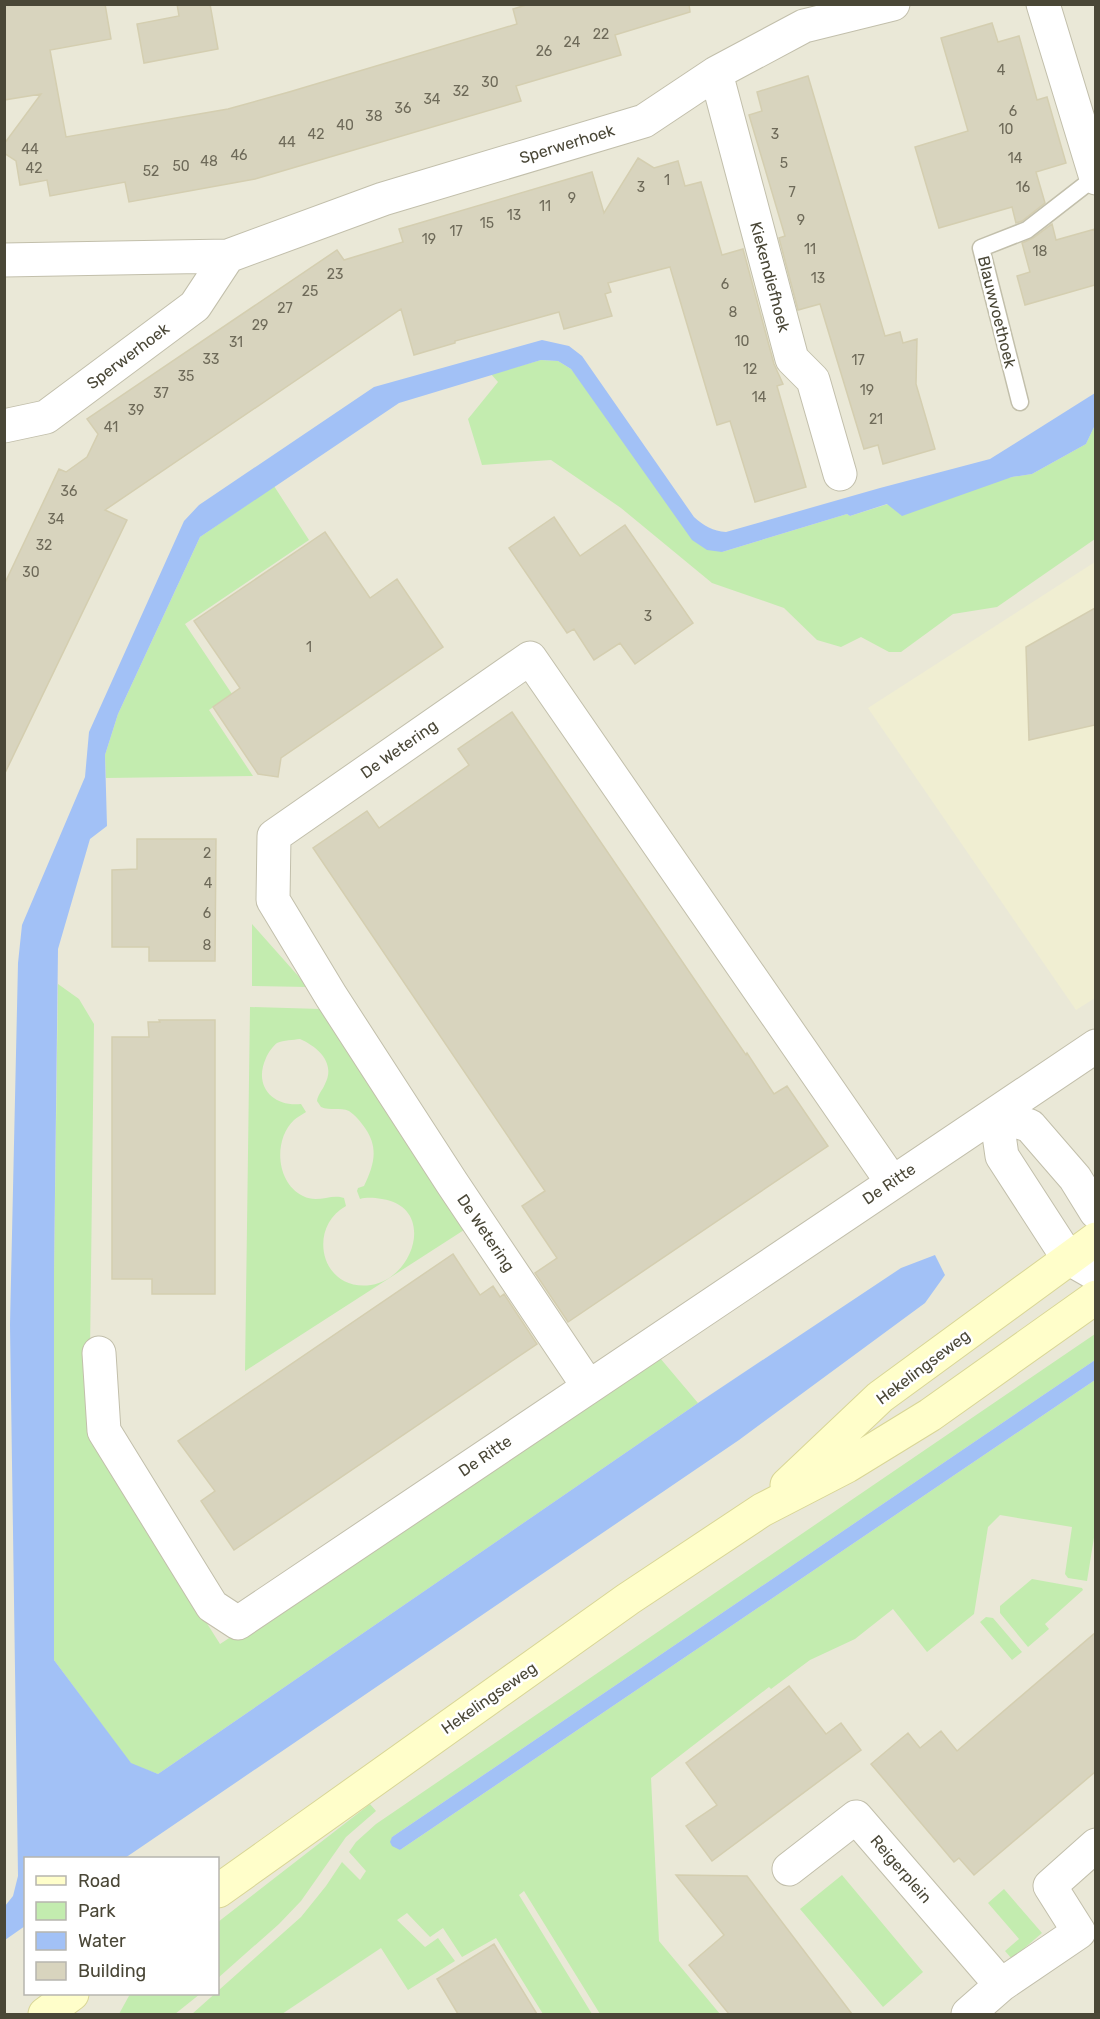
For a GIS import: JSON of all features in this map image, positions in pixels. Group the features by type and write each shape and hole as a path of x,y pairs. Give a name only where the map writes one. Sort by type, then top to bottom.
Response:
{"street":[{"name":"Sperwerhoek","path":"4,260 228,256 383,199 644,121 716,73 804,26 893,4"},
{"name":"Blauwvoethoek","path":"1043,4 1095,178"},
{"name":"Kiekendiefhoek","path":"716,73 792,359 813,380 840,474"},
{"name":"Sperwerhoek","path":"4,426 46,417 195,306 228,256"},
{"name":"De Wetering","path":"588,1386 331,996 273,900 274,836 530,658 892,1182"},
{"name":"De Ritte","path":"99,1353 104,1431 212,1605 238,1623 1095,1046"},
{"path":"1082,1266 1002,1156 996,1114 1030,1126 1075,1178 1095,1212"},
{"name":"Hekelingseweg","path":"762,1510 880,1397 1082,1266 1095,1239"},
{"name":"Hekelingseweg","path":"219,1889 628,1599 762,1510 847,1466 930,1415 1095,1298"},
{"name":"Reigerplein","path":"789,1869 856,1817 1001,1986"},
{"path":"968,2014 1001,1986 1087,1941 1050,1886 1095,1845"}],"lane":[{"name":"Blauwvoethoek","path":"1020,402 981,248 1027,230 1095,178"}],"shaded area":[{"path":"5,5 1095,5 1095,2014 5,2014"},
{"path":"1095,562 1095,998 1076,1010 868,708"}],"green space":[{"path":"541,360 558,361 571,369 722,552 847,514 850,516 888,504 1032,474 1086,444 1095,425 1095,539 997,607 953,614 901,652 889,652 861,637 841,647 817,640 784,608 712,583 621,508 551,460 482,465 468,419 498,382 491,374"},
{"path":"274,486 309,540 185,624 232,694 209,710 253,776 106,778 105,755 118,714 200,537"},
{"path":"252,924 308,987 252,986"},
{"path":"58,984 79,999 94,1024 89,1437 220,1644 660,1358 698,1403 158,1774 131,1764 54,1660 54,1273"},
{"path":"250,1007 321,1009 464,1230 245,1371","holes":["300,1039 319,1051 327,1063 328,1076 317,1101 321,1107 349,1111 369,1135 374,1157 364,1186 358,1188 360,1199 382,1199 399,1205 409,1215 414,1228 413,1242 408,1257 399,1270 386,1280 371,1285 354,1284 340,1279 330,1269 325,1256 323,1242 326,1228 334,1216 346,1206 344,1198 314,1199 303,1196 294,1190 283,1172 280,1161 283,1138 287,1128 294,1120 306,1112 301,1104 282,1102 268,1093 262,1077 263,1068 268,1054 277,1043"]},
{"path":"1095,1334 1095,1360 392,1837 400,1850 1095,1380 1096,1525 1087,1581 1068,1578 1065,1574 1072,1527 1000,1515 988,1527 974,1614 927,1652 893,1609 855,1639 810,1660 771,1689 769,1687 651,1778 659,1941 720,2014 600,2014 524,1891 519,1895 592,2014 543,2014 496,1938 462,1957 443,1928 430,1937 407,1913 397,1920 425,1947 438,1938 455,1961 408,1990 381,1948 282,2014 192,2014 213,1995 219,1995 219,1990 301,1917 342,1862 360,1880 366,1871 349,1852 356,1842 376,1824"},
{"path":"1032,1579 1083,1590 1045,1624 1049,1629 1028,1647 1000,1613 1000,1606"},
{"path":"986,1617 993,1618 1022,1652 1012,1660 980,1622"},
{"path":"370,1804 376,1811 346,1837 301,1901 279,1924 219,1977 219,1921"},
{"path":"842,1875 923,1972 883,2007 800,1909"},
{"path":"1004,1889 1042,1933 1012,1959 1005,1951 1019,1939 988,1903"},
{"path":"129,1995 199,1995 175,2014 119,2014"}],"water":[{"path":"542,340 569,346 582,356 694,517 709,528 726,532 990,459 1095,393 1095,425 1086,444 1032,474 1012,477 902,516 887,504 722,552 707,550 692,540 571,369 558,361 541,360 399,403 200,537 118,714 105,755 107,826 90,839 58,949 54,1273 54,1660 131,1763 158,1774 698,1403 901,1268 935,1255 945,1275 925,1303 739,1440 126,1857 24,1857 24,1927 5,1940 5,1906 13,1896 18,1876 10,1325 18,963 22,925 85,777 89,732 184,521 199,505 374,387"},
{"path":"1095,1360 1095,1380 400,1850 392,1846 390,1842 392,1837"}],"building":[{"path":"4,4 105,4 111,39 50,50 66,137 228,109 289,92 517,24 513,9 529,4 689,4 690,12 615,35 621,55 516,86 521,101 255,179 129,202 125,182 50,196 47,180 20,185 16,161 4,153 4,144 41,94 4,100"},
{"path":"177,4 210,4 218,49 144,63 137,24 179,16"},
{"path":"992,23 998,42 1019,36 1037,100 1047,97 1066,163 1036,172 1045,203 1022,221 1016,223 1012,207 939,228 915,147 968,131 941,38"},
{"path":"808,76 885,336 900,332 903,343 917,339 916,384 935,449 883,464 878,445 864,449 820,304 798,310 779,238 785,236 749,115 762,111 757,92"},
{"path":"638,158 654,168 678,161 685,186 701,182 722,255 743,249 774,364 783,384 777,386 806,487 755,502 730,421 717,425 670,267 608,283 611,292 605,294 612,316 564,329 559,312 414,355 401,309 105,510 127,520 4,775 4,585 59,469 66,472 87,457 98,434 87,419 337,250 344,260 403,242 399,229 592,172 604,213"},
{"path":"1052,224 1056,240 1095,229 1095,285 1025,305 1017,276 1030,272 1022,243"},
{"path":"554,517 580,556 625,525 693,623 635,664 620,643 594,660 574,629 567,633 509,548"},
{"path":"325,532 370,598 397,579 443,647 281,758 278,777 258,774 213,707 240,688 194,621"},
{"path":"1095,608 1095,725 1029,740 1026,647"},
{"path":"512,712 774,1094 787,1086 828,1146 568,1322 535,1273 557,1258 522,1206 545,1191 313,848 367,811 379,828 469,765 458,749"},
{"path":"137,839 216,839 215,961 149,961 149,947 112,947 112,870 137,869"},
{"path":"159,1020 215,1020 215,1294 152,1294 152,1279 112,1279 112,1037 149,1037 148,1022 160,1022"},
{"path":"453,1254 480,1295 493,1286 500,1297 504,1294 537,1344 234,1550 201,1501 215,1491 178,1441"},
{"path":"1095,1633 1095,1772 974,1875 959,1858 954,1862 871,1764 908,1733 920,1748 941,1731 957,1751"},
{"path":"789,1686 826,1734 841,1723 861,1750 712,1861 686,1826 717,1805 686,1763"},
{"path":"676,1875 747,1876 852,2014 729,2014 689,1965 724,1935"},
{"path":"494,1944 537,2014 458,2014 437,1979"}]}
